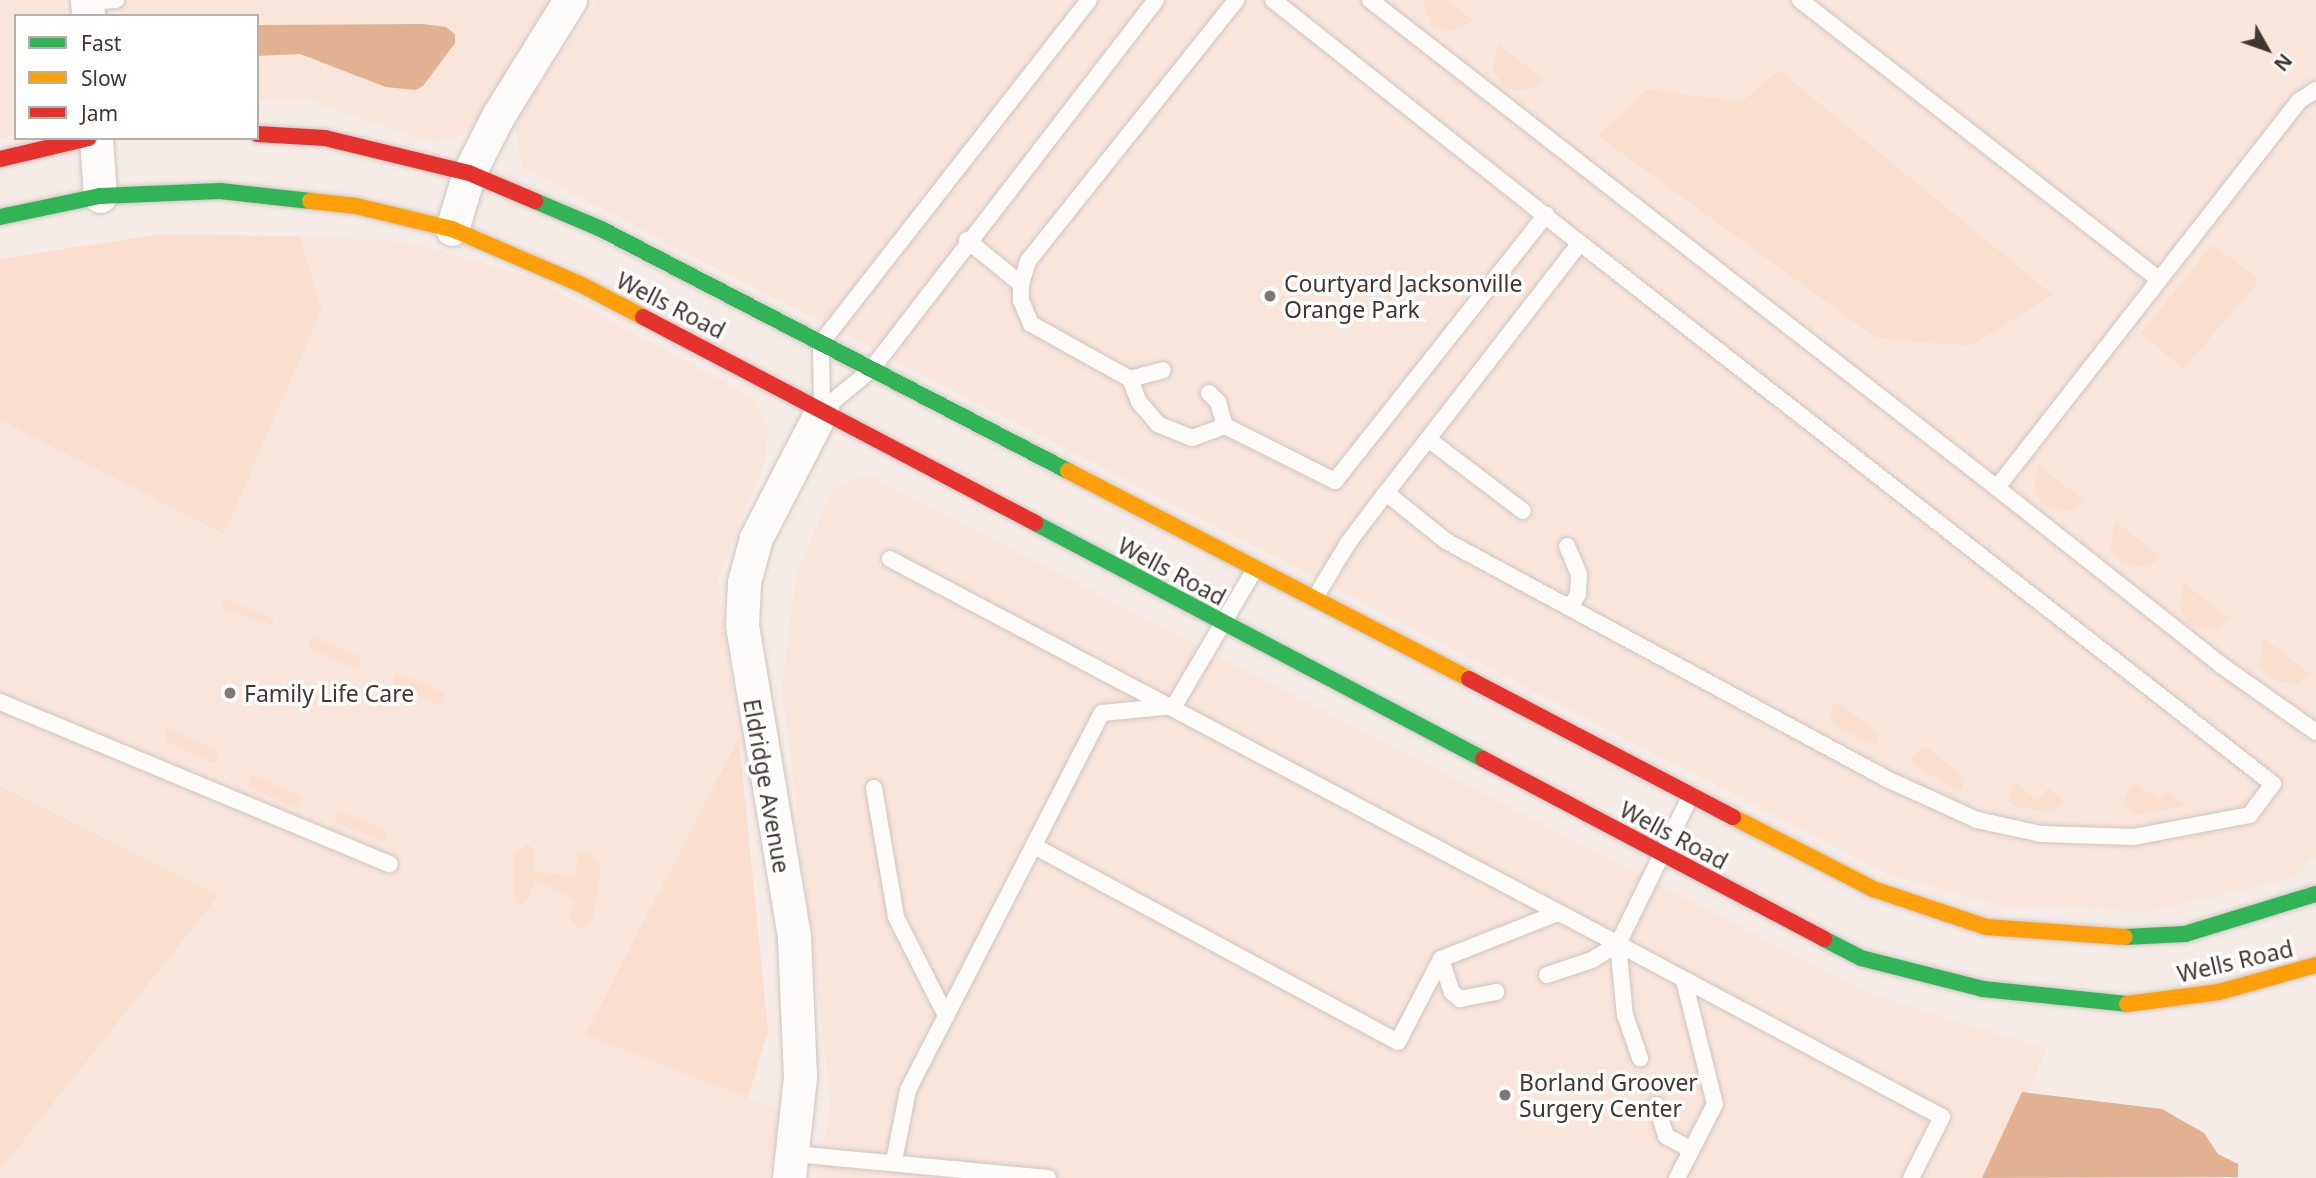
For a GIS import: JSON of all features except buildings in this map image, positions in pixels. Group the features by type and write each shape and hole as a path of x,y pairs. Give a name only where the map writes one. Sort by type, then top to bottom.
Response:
{"main road":[{"name":"Wells Road","path":"259,134 325,138 469,173 601,229 1873,889 1986,928 2108,939 2185,934 2316,894"},
{"path":"0,159 81,140"},
{"name":"Wells Road","path":"0,217 100,196 219,191 356,206 452,229 580,284 1861,958 1983,989 2125,1004 2219,992 2316,965"}],"street":[{"path":"452,229 469,173 498,116 570,0"},
{"path":"96,140 100,196"},
{"name":"Eldridge Avenue","path":"791,1166 800,1076 794,936 741,625 744,582 756,538 822,410"}],"lane":[{"path":"822,410 821,343 1089,0"},
{"path":"822,410 871,370 967,240 1156,0"},
{"path":"1225,426 1201,438 1170,431 1146,414 1130,379 1031,324 1021,300 1021,284 1028,261 1236,0"},
{"path":"1273,0 2273,784 2249,815 2134,837 2041,834 1977,820 1887,779 1571,606 1446,541 1386,493"},
{"path":"1370,0 2221,665 2316,732"},
{"path":"1800,0 2158,279"},
{"path":"1997,488 2300,101 2316,90"},
{"path":"1209,393 1218,402 1225,426 1335,481 1546,215"},
{"path":"967,240 1021,284"},
{"path":"1315,598 1348,543 1580,243"},
{"path":"1130,379 1163,370"},
{"path":"1428,439 1523,511"},
{"path":"1567,546 1579,574 1578,594 1571,606"},
{"path":"890,559 1174,706 1942,1117 1911,1178"},
{"path":"1174,706 1256,568"},
{"path":"0,702 390,864"},
{"path":"894,1161 908,1090 1102,713 1174,706"},
{"path":"874,788 896,917 946,1016"},
{"path":"1547,975 1592,960 1618,944 1664,855 1691,795"},
{"path":"1034,846 1398,1042 1441,959 1558,913"},
{"path":"1618,944 1625,1015 1640,1058"},
{"path":"1441,959 1452,992 1461,999 1496,992"},
{"path":"1677,1178 1715,1104 1684,981"},
{"path":"1656,1105 1666,1136 1691,1150"},
{"path":"791,1166 894,1161 1048,1178"}],"shaded area":[{"path":"0,0 65,0 66,14 14,14 14,135 0,139"},
{"path":"119,0 555,0 472,127 452,141 429,142 308,100 259,100 259,14 120,14"},
{"path":"597,0 2316,0 2316,854 2295,878 2148,912 2000,906 1890,875 523,168 514,123"},
{"path":"1422,0 1448,0 1473,20 1461,29 1446,31 1432,25"},
{"path":"423,24 446,27 455,34 455,43 423,86 415,90 386,87 300,54 259,56 259,25"},
{"path":"1498,44 1544,80 1532,89 1516,91 1503,85 1493,70"},
{"path":"1779,70 2053,295 1970,346 1876,338 1598,136 1647,89 1741,102"},
{"path":"160,234 299,236 322,309 224,534 0,420 0,259"},
{"path":"299,236 409,242 530,277 751,397 768,427 765,461 718,579 739,737 585,1035 782,1111 768,1178 0,1178 0,1170 218,895 0,786 0,420 224,534 322,309"},
{"path":"2212,245 2256,276 2257,284 2183,369 2141,333"},
{"path":"2038,465 2085,501 2072,510 2057,511 2044,505 2034,491"},
{"path":"865,473 1872,995 2047,1049 1989,1178 815,1178 831,1106 782,686 796,573 832,491"},
{"path":"2115,521 2161,557 2149,566 2134,567 2120,561 2110,547"},
{"path":"2184,583 2230,619 2218,628 2202,629 2189,624 2179,609"},
{"path":"226,599 273,619 274,627 224,608 221,602"},
{"path":"314,637 361,657 360,667 356,669 310,649 309,639"},
{"path":"2264,638 2310,674 2298,684 2269,679 2259,664"},
{"path":"398,673 445,693 444,703 440,705 394,685 393,676"},
{"path":"1839,703 1879,734 1875,745 1834,725 1829,714 1833,705"},
{"path":"171,730 218,750 217,760 213,763 166,742 166,732"},
{"path":"739,737 768,1031 748,1098 585,1035"},
{"path":"1920,748 1928,748 1964,777 1962,788 1956,790 1915,766 1911,759"},
{"path":"254,775 301,796 301,806 296,808 249,787 249,778"},
{"path":"2018,784 2037,800 2048,788 2066,803 2051,813 2013,806 2008,800 2012,785"},
{"path":"2138,785 2159,800 2167,791 2188,806 2136,815 2126,809 2123,801 2131,786"},
{"path":"0,786 219,895 0,1170"},
{"path":"340,811 387,831 387,842 336,823 336,814"},
{"path":"528,844 535,852 533,871 575,877 578,853 591,852 597,860 601,868 593,919 588,925 581,929 568,917 576,900 536,881 526,902 521,905 515,901 513,854"},
{"path":"2022,1092 2162,1109 2204,1133 2218,1154 2238,1164 2238,1177 1982,1178"}],"traffic: fast":[{"path":"0,217 100,196 220,191 310,201"},
{"path":"535,201 601,229 1068,471"},
{"path":"1035,523 1483,759"},
{"path":"2125,937 2185,934 2316,894"},
{"path":"1824,939 1861,958 1983,989 2127,1004"}],"traffic: slow":[{"path":"310,201 356,206 452,229 580,284 643,317"},
{"path":"1068,471 1469,679"},
{"path":"1733,817 1873,889 1986,927 2125,937"},
{"path":"2127,1004 2219,992 2316,965"}],"traffic: jam":[{"path":"259,134 325,138 469,173 535,201"},
{"path":"0,159 81,140"},
{"path":"643,317 1035,523"},
{"path":"1469,679 1733,817"},
{"path":"1483,759 1824,939"}],"place":[{"name":"Courtyard Jacksonville Orange Park","path":"1270,296"},
{"name":"Family Life Care","path":"230,693"},
{"name":"Borland Groover Surgery Center","path":"1505,1095"}]}
